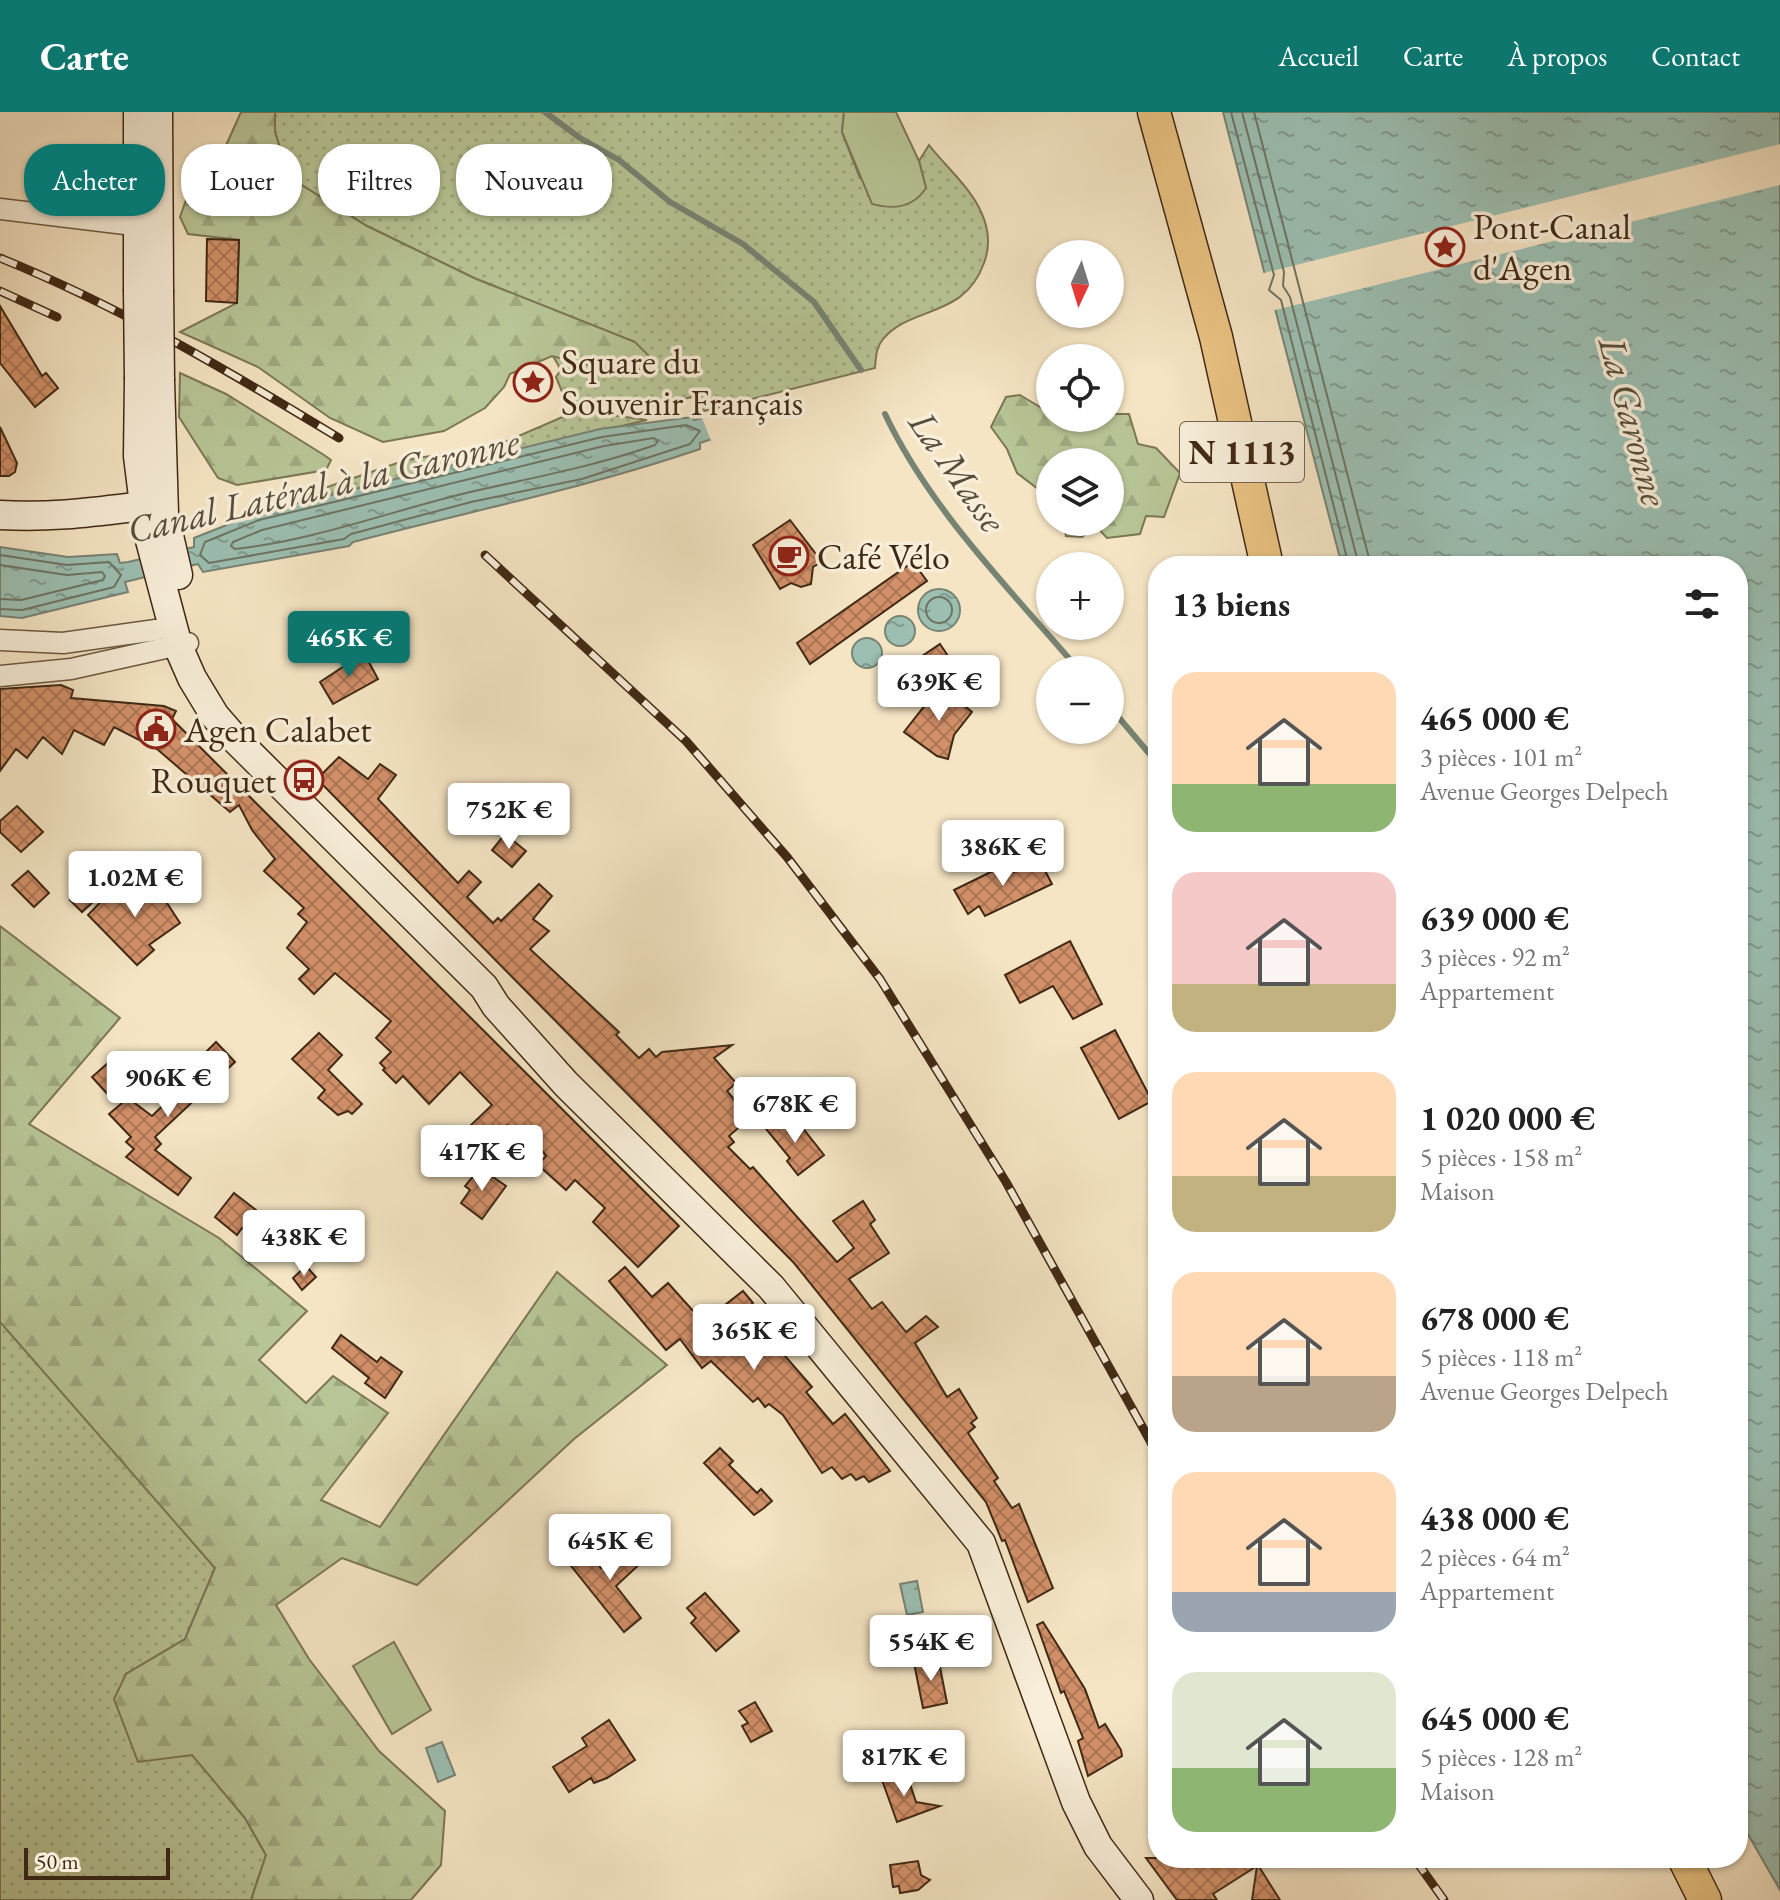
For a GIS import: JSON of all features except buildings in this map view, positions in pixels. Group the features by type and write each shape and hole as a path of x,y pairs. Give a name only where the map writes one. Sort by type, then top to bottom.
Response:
{"main road":[{"path":"138,112 148,227 150,381 146,514 174,630 215,716 337,843 484,987 496,1006 557,1075 771,1287 981,1543 1076,1802 1098,1846 1139,1900"},
{"path":"148,227 158,112"},
{"name":"N 1113","path":"1154,112 1216,337 1265,556"},
{"path":"0,515 55,518 146,514"},
{"path":"174,630 207,664 251,736 263,764"},
{"path":"1689,1868 1705,1900"}],"street":[{"path":"0,209 148,227"},
{"path":"0,640 63,643 174,630"},
{"path":"0,676 71,669 174,630"}],"green space":[{"path":"241,112 275,112 279,144 227,144"},
{"path":"275,112 844,112 842,132 860,178 926,188 919,161 929,145 978,205 986,226 987,251 975,281 964,294 895,328 883,339 875,368 704,411 701,395 644,408 591,402 567,404 556,377 561,370 553,356 634,376 635,342 474,278 351,216 440,216 440,144 318,144 318,195 302,185 302,144 279,144"},
{"path":"844,112 896,112 919,161 926,188 921,195 902,206 872,204 842,132"},
{"path":"302,185 318,195 318,216 351,216 474,278 635,342 650,357 634,376 552,356 510,374 504,387 485,408 444,431 383,442 330,418 258,367 180,332 237,303 239,240 188,234 181,214 302,216"},
{"path":"180,373 226,394 324,455 331,460 326,470 237,485 218,478 179,417"},
{"path":"1020,395 1036,405 1036,432 1124,432 1124,414 1129,414 1138,444 1156,448 1180,473 1164,517 1146,516 1140,534 1124,536 1124,448 1036,448 1036,487 1017,473 1007,449 991,427 1006,397"},
{"path":"590,412 647,420 303,501 301,496 406,460 498,445 567,415"},
{"path":"0,926 120,1018 29,1124 219,1238 307,1311 259,1360 306,1403 333,1376 388,1413 321,1500 380,1527 557,1272 667,1365 574,1439 417,1585 342,1558 276,1605 309,1659 379,1751 445,1811 441,1865 411,1900 251,1900 266,1855 245,1818 192,1755 138,1762 114,1699 126,1674 185,1639 215,1568 0,1322"},
{"path":"0,1317 215,1568 185,1639 126,1674 245,1818 266,1855 251,1900 0,1900"},
{"path":"394,1642 431,1710 392,1734 353,1666"}],"water":[{"name":"La Garonne","path":"1223,112 1780,112 1780,1890 1748,1834 1748,556 1339,556 1273,301 1099,344 1036,344 1036,359 709,440 700,443 700,449 614,476 353,542 349,546 203,572 198,564 125,582 128,592 22,618 0,616 0,547 68,557 117,554 120,563 128,562 194,547 194,538 257,513 600,429 692,417 694,420 1067,328 1124,328 1124,314 1266,279"},
{"path":"939,589 954,595 960,610 954,625 939,631 924,625 918,610 924,595"},
{"path":"900,616 911,620 915,631 911,642 900,646 889,642 885,631 889,620"},
{"path":"867,638 878,642 882,653 878,664 867,668 856,664 852,653 856,642"},
{"path":"917,1581 923,1612 907,1615 900,1584"},
{"path":"442,1742 455,1775 438,1782 426,1748"}],"pier":[{"name":"Pont-Canal d'Agen","path":"1780,144 1780,185 1271,311 1270,305 1108,344 1036,344 1036,362 712,443 702,418 704,413 1044,328 1124,328 1124,308"}],"waterway":[{"name":"La Masse","path":"545,112 580,138 619,160 670,202 743,244 814,302 861,370"},
{"name":"La Masse","path":"885,414 904,450 948,516 1067,656"},
{"name":"La Masse","path":"1124,724 1148,752"}],"railway":[{"path":"0,258 131,319 339,438"},
{"path":"0,291 57,317"},
{"path":"485,555 686,741 787,857 880,979 1006,1182 1148,1437"},
{"path":"1421,1868 1444,1900"}],"place":[{"name":"Pont-Canal d'Agen","path":"1445,247"},
{"name":"Square du Souvenir Français","path":"533,382"},
{"name":"Café Vélo","path":"789,556"},
{"name":"Agen Calabet","path":"156,729"},
{"name":"Rouquet","path":"304,780"}],"water label":[{"name":"Canal Latéral à la Garonne","path":"323,485"}]}
